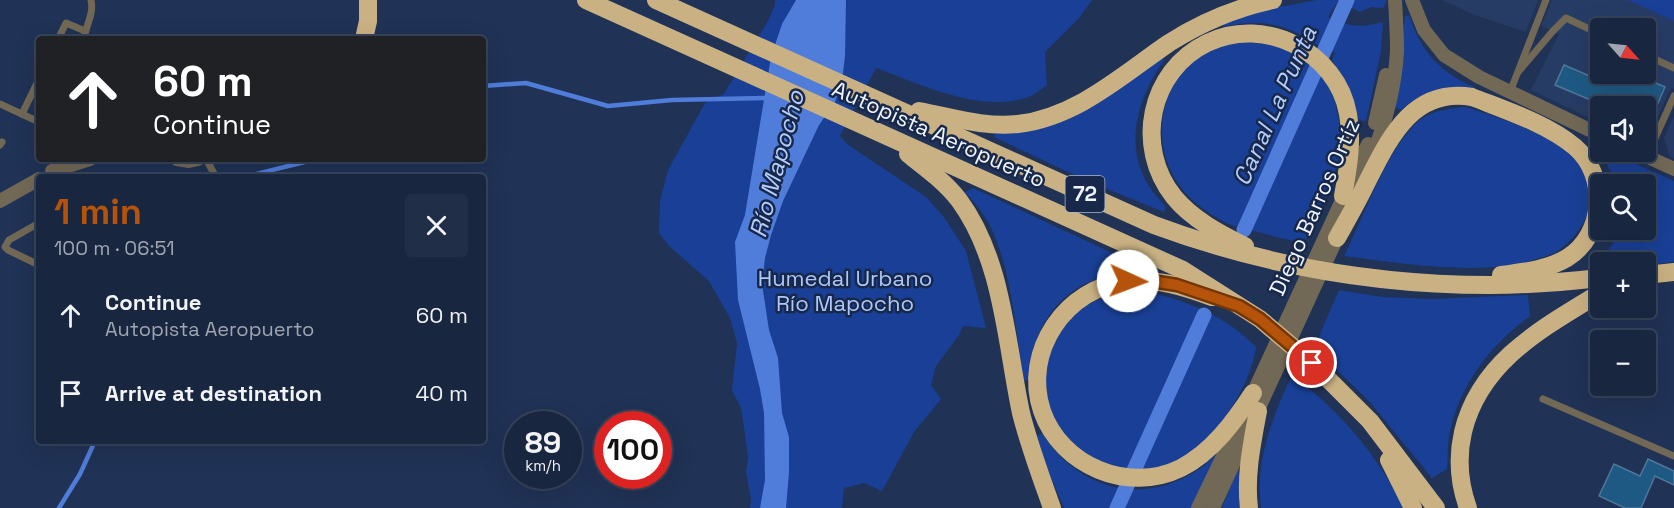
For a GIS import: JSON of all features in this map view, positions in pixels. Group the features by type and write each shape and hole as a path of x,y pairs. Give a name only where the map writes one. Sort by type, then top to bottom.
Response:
{"highway":[{"path":"365,36 368,21 368,0"},
{"name":"Autopista Aeropuerto","path":"586,0 1183,270 1260,319 1312,363 1370,421 1436,508"},
{"name":"Autopista Aeropuerto","path":"656,0 1154,225 1215,246 1290,265 1349,275 1446,284 1530,284 1590,279"},
{"path":"887,104 984,124 1015,125 1037,122 1056,115 1095,94 1169,43 1217,16 1238,8 1273,0"},
{"path":"1290,265 1242,245 1196,217 1174,196 1159,171 1154,158 1152,115 1162,87 1177,65 1196,49 1218,38 1244,34 1270,36 1291,42 1310,53 1328,70 1341,92 1347,109 1350,126 1349,158 1343,196"},
{"path":"1337,238 1385,147 1397,129 1421,106 1434,99 1458,95 1472,97 1553,132 1583,154 1595,177 1599,201 1593,226 1579,248 1569,257 1549,267 1446,284"},
{"path":"888,138 947,187 959,200 980,238 997,286 1028,436 1052,508"},
{"path":"1656,274 1674,272"},
{"path":"1239,306 1177,285 1152,281 1128,281 1103,287 1080,299 1061,316 1053,327 1042,351 1037,377 1039,399 1046,420 1063,445 1074,455 1097,470 1130,477 1171,472 1197,458 1223,433 1253,393"},
{"path":"1468,508 1460,474 1460,451 1470,409 1486,381 1497,367 1527,340 1590,299"},
{"path":"1250,508 1248,493 1250,462 1258,411"},
{"path":"1370,421 1413,508"}],"street":[{"path":"1412,0 1424,30 1444,55 1479,77 1590,130"},
{"name":"Diego Barros Ortíz","path":"1198,508 1364,154 1374,125 1388,66 1395,7"},
{"name":"Diego Barros Ortíz","path":"1213,508 1337,238 1376,147 1390,103 1397,51 1395,7"},
{"path":"1656,161 1674,169"},
{"path":"47,174 64,162"},
{"path":"52,174 82,162"},
{"path":"0,201 36,181"}],"lane":[{"path":"60,36 66,23 85,35 93,10 91,0"},
{"path":"1510,92 1546,0"},
{"path":"1519,71 1566,18 1590,29"},
{"path":"1656,60 1674,68"},
{"path":"22,114 36,85"},
{"path":"1656,129 1674,96"},
{"path":"0,104 36,121"},
{"path":"36,225 9,240 5,247 36,264"},
{"path":"1543,399 1674,456"}],"shaded area":[{"path":"1442,0 1538,0 1526,32 1475,15"},
{"path":"1552,0 1674,0 1674,89 1671,88 1656,121 1656,96 1590,96 1590,118 1531,90 1559,34 1541,26"},
{"path":"1674,116 1674,158 1670,157 1664,138"}],"green space":[{"name":"Humedal Urbano Río Mapocho","path":"775,0 1092,0 1079,18 1045,52 1047,85 1033,95 1010,101 971,100 931,89 876,68 840,136 847,144 926,197 944,217 966,251 986,328 963,326 936,366 931,385 941,399 914,432 882,491 864,483 844,488 842,508 750,508 744,427 741,408 732,390 737,343 730,318 709,281 669,246 659,233 660,201 668,170 705,103 724,94 769,19"},
{"path":"1316,0 1387,0 1383,8 1371,7 1360,12 1338,1 1328,17 1355,26 1383,22 1381,51 1366,121 1357,118 1348,86 1332,60 1335,53 1279,26 1251,23 1223,27 1225,22 1264,10"},
{"path":"1628,0 1674,0 1674,21"},
{"path":"1409,15 1419,39 1433,59 1451,74 1474,87 1474,93 1452,90 1435,91 1419,97 1401,110 1395,107 1405,16"},
{"path":"1230,41 1288,46 1323,74 1334,96 1339,121 1340,147 1335,173 1304,243 1237,227 1218,218 1203,209 1184,191 1167,162 1163,147 1163,115 1173,85 1197,57"},
{"path":"1161,57 1164,60 1141,106 1136,140 1137,157 1142,173 1151,189 1166,207 1164,212 1085,180 994,137 995,131 1012,133"},
{"path":"1465,107 1537,133 1574,154 1587,175 1590,202 1584,223 1565,245 1553,253 1530,261 1487,268 1438,267 1344,256 1398,145 1421,119 1442,110"},
{"path":"1606,162 1631,162 1674,181 1674,262 1656,264 1656,252 1606,252 1614,240 1656,240 1656,174 1612,174"},
{"path":"973,188 1142,267 1089,282 1064,299 1053,310 1038,335 1033,349 1030,379 1024,381 1004,265 990,225 965,192"},
{"path":"1339,290 1382,297 1432,299 1528,295 1530,316 1490,352 1469,382 1454,415 1448,446 1447,469 1432,478 1369,401 1314,348"},
{"path":"1152,293 1208,312 1233,328 1256,347 1254,360 1243,386 1229,412 1211,435 1192,454 1181,461 1157,469 1137,471 1101,462 1080,451 1068,440 1057,426 1050,409 1046,391 1046,373 1049,355 1056,338 1066,323 1079,311 1104,298 1123,294"},
{"path":"1292,375 1327,404 1356,435 1381,469 1404,508 1261,508 1260,473 1263,456 1272,423"},
{"path":"1042,433 1056,452 1091,479 1111,486 1131,489 1153,488 1174,482 1199,469 1220,450 1194,508 1064,508 1037,436"},
{"path":"1242,465 1239,478 1243,508 1222,508 1235,475"}],"water":[{"name":"Río Mapocho","path":"796,0 846,0 845,56 842,81 835,102 819,125 783,201 765,258 762,284 769,330 778,358 782,413 789,437 789,472 786,508 760,508 765,480 764,413 738,300 735,242 745,215 771,57 782,24"}],"building":[{"path":"1564,65 1590,76 1590,84 1656,83 1665,87 1656,108 1656,96 1590,96 1590,100 1555,85"},
{"path":"1648,459 1674,471 1674,485 1655,476 1641,508 1625,508 1599,496 1614,464 1640,476"}],"waterway":[{"name":"Canal La Punta","path":"1244,230 1347,0"},
{"name":"Río Mapocho","path":"486,86 526,83 608,106 672,100 768,98"},
{"path":"256,174 305,162"},
{"name":"Canal La Punta","path":"1117,508 1204,315"},
{"path":"59,508 80,474 94,444"}],"route":[{"path":"1128,281 1140,280 1177,285 1239,306 1260,319 1312,363"}]}
